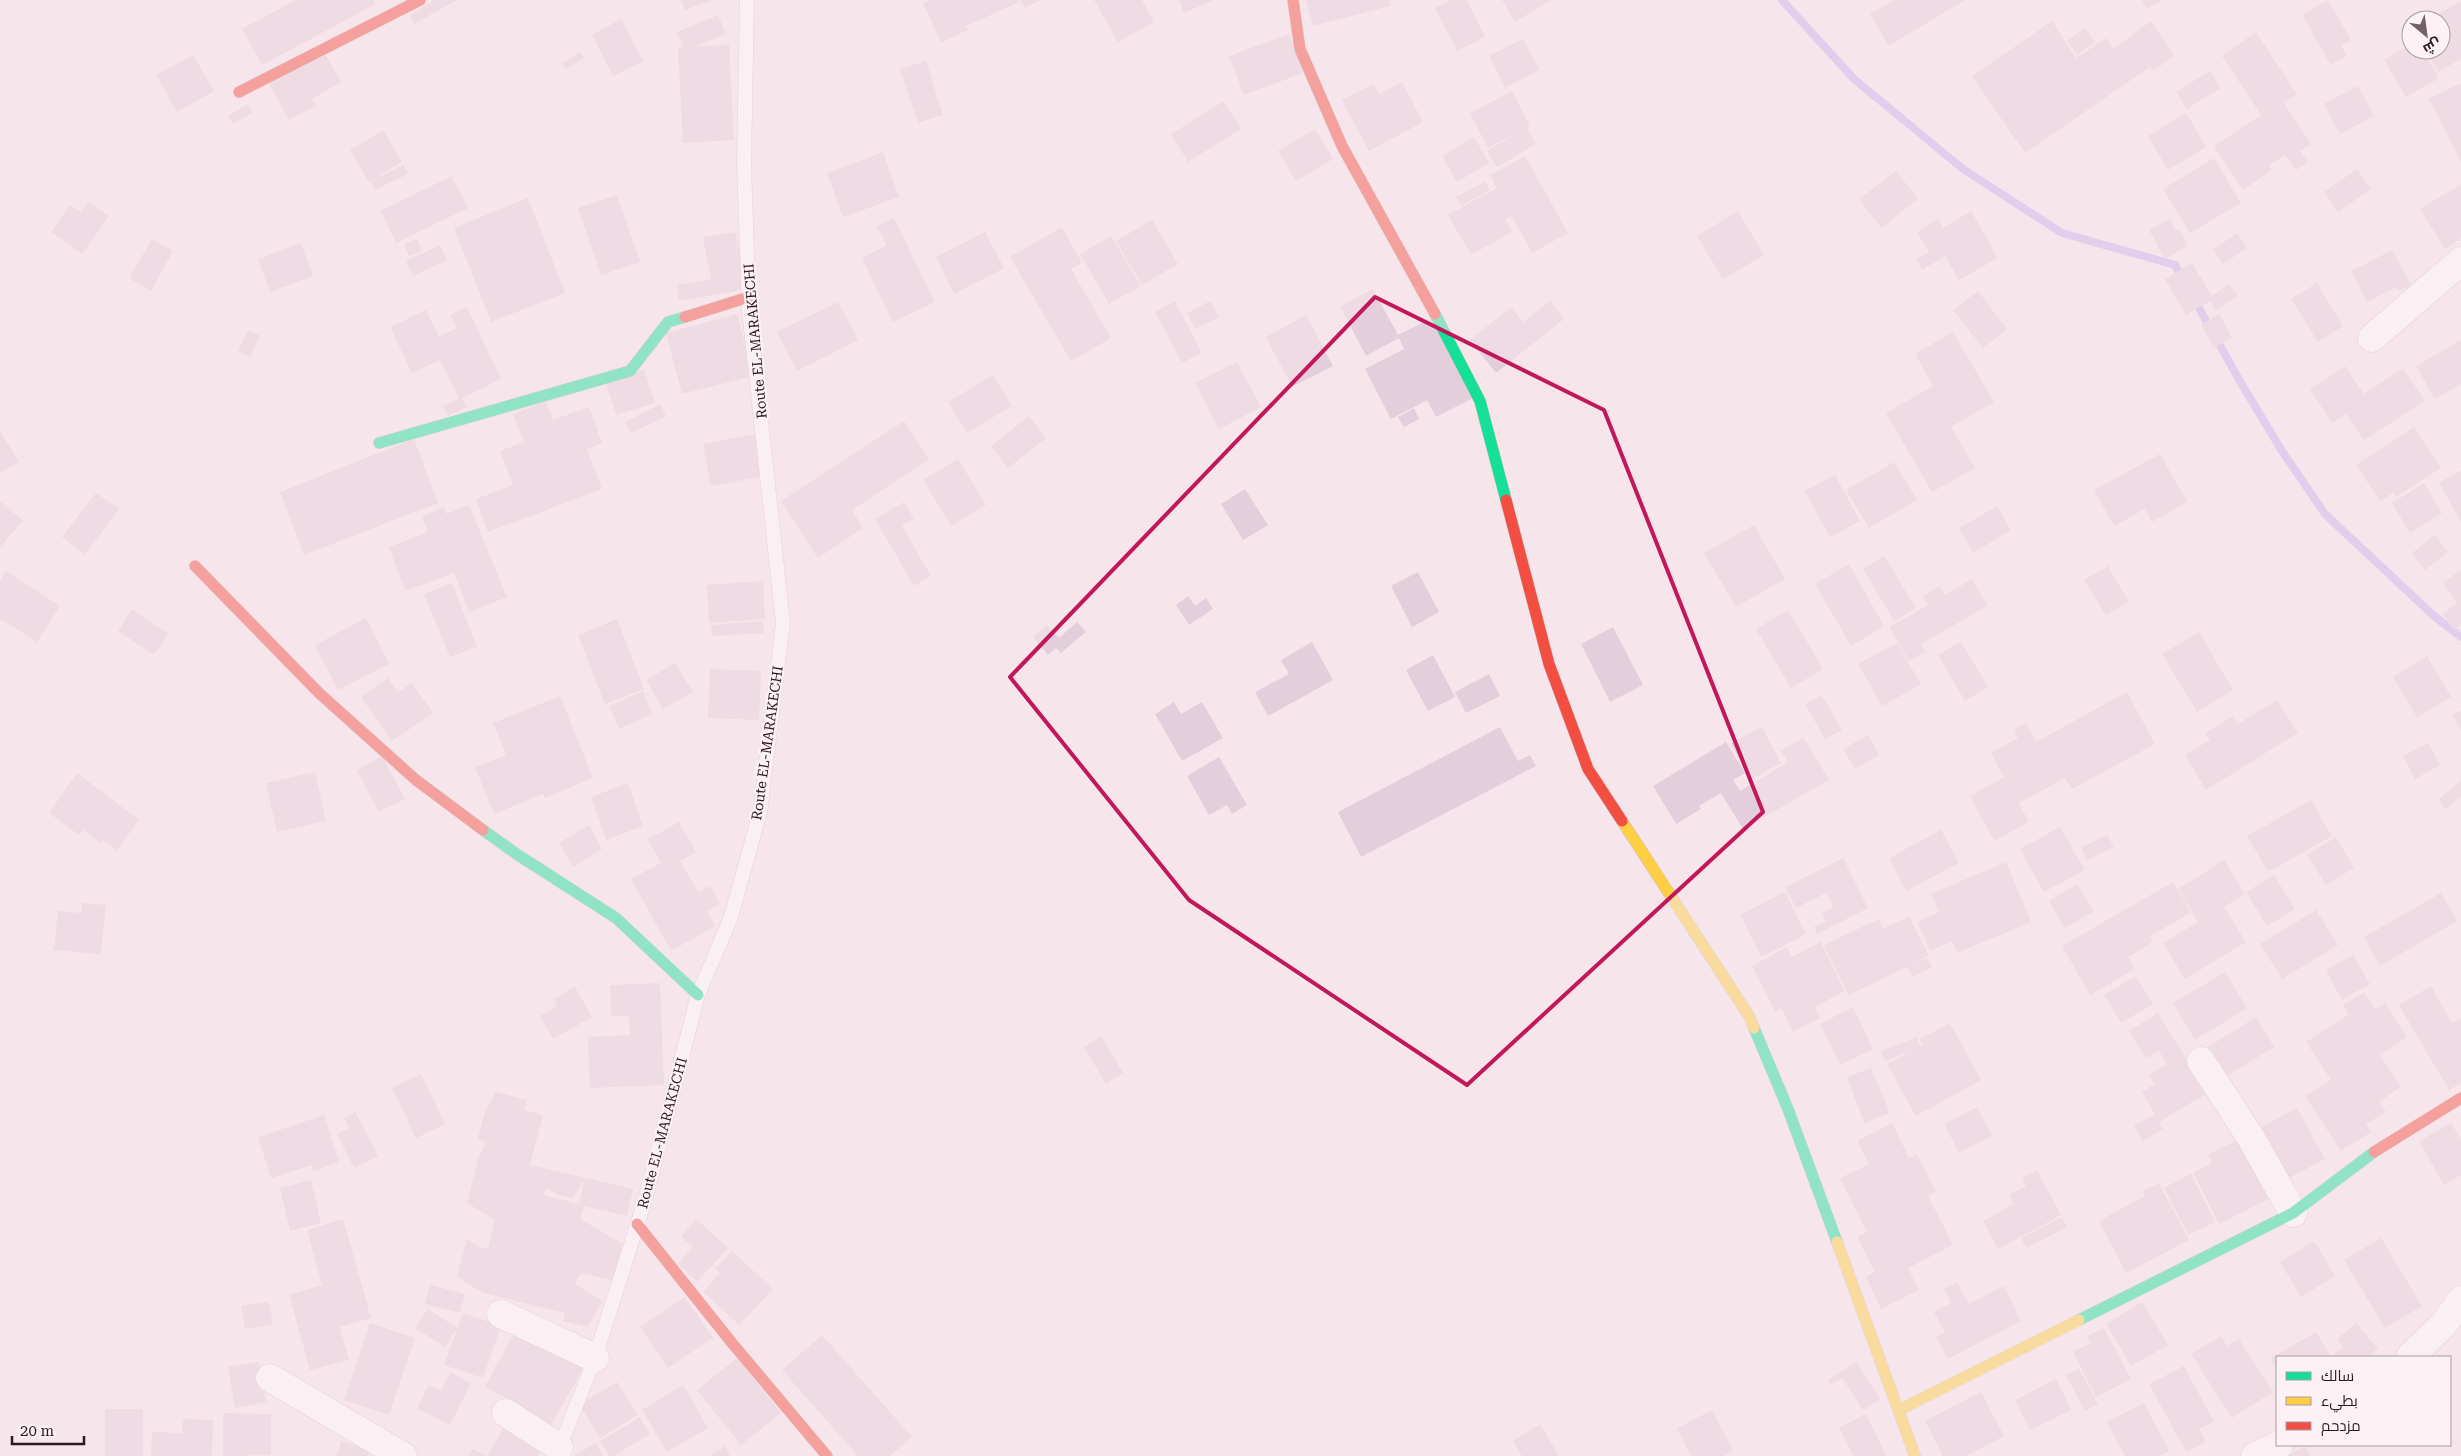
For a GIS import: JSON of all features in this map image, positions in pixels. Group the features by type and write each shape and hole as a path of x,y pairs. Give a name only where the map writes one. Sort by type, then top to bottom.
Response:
{"street":[{"path":"239,92 420,0"},
{"path":"1293,0 1300,49 1342,146 1449,340 1480,401 1549,664 1588,769 1749,1016 1788,1109 1915,1456"},
{"path":"2372,338 2461,261"},
{"path":"379,444 630,371 668,322 749,297"},
{"path":"195,566 319,693 416,780 518,855 616,918 698,995"},
{"path":"2201,1061 2251,1138 2293,1213"},
{"path":"1899,1410 2293,1213 2384,1144 2461,1098"},
{"path":"637,1224 732,1343 827,1456"},
{"path":"2411,1356 2445,1323 2461,1300"},
{"path":"501,1314 595,1358"},
{"path":"270,1378 403,1456"},
{"path":"506,1413 557,1452"},
{"path":"2254,1456 2277,1446"}],"lane":[{"name":"Route EL-MARAKECHI","path":"557,1452 595,1358 637,1224 698,995 731,917 760,812 783,623 749,297 744,164 747,0"}],"highlighted area":[{"path":"1375,297 1604,410 1763,812 1467,1085 1189,900 1010,677"}],"building":[{"path":"296,0 374,0 376,4 262,65 242,29"},
{"path":"435,0 457,0 414,24 409,15"},
{"path":"681,0 712,0 685,10"},
{"path":"929,0 1018,0 1019,2 966,26 968,30 941,42 923,3"},
{"path":"1020,0 1041,0 1025,8"},
{"path":"1094,0 1142,0 1154,22 1118,42"},
{"path":"1179,0 1214,0 1184,13"},
{"path":"1306,0 1389,0 1390,6 1313,26"},
{"path":"1451,0 1467,0 1485,37 1457,51 1435,8"},
{"path":"1502,0 1551,0 1515,22"},
{"path":"1894,0 1965,0 1889,46 1870,14"},
{"path":"2142,0 2163,0 2147,9"},
{"path":"2328,0 2351,40 2341,46 2347,56 2331,65 2302,15"},
{"path":"2461,1 2461,59 2438,72 2431,60 2451,60 2451,10 2445,10"},
{"path":"718,15 726,34 694,47 729,45 734,140 683,143 678,48 683,47 677,32"},
{"path":"621,19 643,61 613,76 592,35"},
{"path":"2052,21 2076,58 2106,38 2113,49 2151,21 2174,56 2153,71 2150,67 2025,153 1972,76"},
{"path":"2085,28 2095,42 2077,55 2067,41"},
{"path":"2256,32 2297,94 2284,103 2311,144 2300,151 2308,162 2296,170 2285,155 2269,165 2272,170 2243,190 2214,146 2261,115 2222,56"},
{"path":"1289,34 1303,73 1244,95 1229,56"},
{"path":"1523,39 1539,70 1505,88 1489,56"},
{"path":"2401,50 2401,60 2429,60 2439,78 2406,97 2384,60"},
{"path":"580,52 584,58 566,69 562,63"},
{"path":"193,55 214,91 177,112 156,75"},
{"path":"326,55 341,82 312,99 316,106 289,120 266,78"},
{"path":"926,61 943,115 918,123 900,69"},
{"path":"2210,71 2221,88 2187,109 2176,92"},
{"path":"1402,82 1423,122 1369,151 1342,100 1374,84 1379,94"},
{"path":"2461,83 2461,163 2429,99"},
{"path":"2358,86 2374,116 2340,134 2324,104"},
{"path":"1512,91 1530,126 1527,128 1536,144 1497,167 1487,151 1520,132 1488,148 1470,113"},
{"path":"1224,101 1241,129 1188,162 1171,134"},
{"path":"248,104 253,112 233,124 228,116"},
{"path":"2186,113 2206,147 2168,170 2148,136"},
{"path":"1315,129 1333,159 1296,181 1278,151"},
{"path":"383,130 402,162 369,182 350,150"},
{"path":"1474,137 1489,163 1457,182 1442,156"},
{"path":"883,152 899,197 843,217 827,173"},
{"path":"1525,156 1568,233 1532,253 1512,216 1505,219 1512,232 1471,255 1448,215 1497,188 1490,175"},
{"path":"2214,158 2241,203 2190,233 2163,189"},
{"path":"403,165 408,174 375,190 371,181"},
{"path":"2357,169 2371,189 2338,212 2324,192"},
{"path":"1896,171 1918,199 1881,228 1859,199"},
{"path":"452,176 468,208 396,243 381,211"},
{"path":"1485,182 1490,190 1461,206 1456,197"},
{"path":"2461,184 2461,238 2445,249 2420,209"},
{"path":"617,195 640,262 601,275 578,208"},
{"path":"528,198 565,293 491,322 454,228"},
{"path":"89,202 109,216 82,254 51,232 70,205 81,212"},
{"path":"1738,211 1764,255 1723,279 1697,236"},
{"path":"1971,211 1998,258 1959,280 1945,256 1922,270 1916,259 1929,252 1917,232 1938,219 1943,228"},
{"path":"894,218 935,302 893,322 862,258 887,245 877,226"},
{"path":"2170,219 2176,231 2179,229 2188,246 2165,259 2149,230"},
{"path":"1152,220 1178,264 1142,285 1116,241"},
{"path":"1062,227 1082,263 1071,269 1111,338 1071,361 1010,257"},
{"path":"736,232 746,289 679,301 677,285 711,279 703,237"},
{"path":"985,232 1004,268 954,294 936,257"},
{"path":"2237,233 2247,248 2223,264 2213,250"},
{"path":"1111,236 1141,286 1109,304 1080,254"},
{"path":"152,239 173,251 151,291 129,278"},
{"path":"417,239 422,251 409,256 404,244"},
{"path":"301,243 313,276 270,292 258,259"},
{"path":"440,245 447,260 413,276 406,261"},
{"path":"2392,250 2411,285 2399,291 2396,287 2367,302 2351,271"},
{"path":"2192,263 2212,296 2229,284 2238,296 2216,310 2210,301 2186,315 2165,279"},
{"path":"2317,283 2343,326 2318,342 2291,299"},
{"path":"1373,289 1398,335 1432,318 1473,398 1436,417 1427,400 1391,419 1365,369 1404,349 1399,338 1366,356 1340,306"},
{"path":"1978,291 2007,329 1983,348 1953,310"},
{"path":"1175,301 1202,353 1182,363 1155,312"},
{"path":"1210,301 1219,317 1195,329 1187,313"},
{"path":"1550,301 1564,319 1496,373 1470,340 1511,307 1523,322"},
{"path":"838,302 858,340 797,371 777,332"},
{"path":"467,307 501,379 462,398 467,407 448,416 443,406 459,398 440,360 412,373 390,327 426,310 439,337 457,328 450,315"},
{"path":"737,314 753,376 682,394 666,333"},
{"path":"2219,314 2232,338 2214,348 2201,325"},
{"path":"1306,315 1333,366 1292,387 1266,337"},
{"path":"248,330 260,336 250,357 238,351"},
{"path":"1953,332 1994,402 1951,427 1975,468 1932,492 1886,413 1933,386 1915,354"},
{"path":"2461,340 2461,384 2435,399 2416,366"},
{"path":"1237,362 1261,407 1219,429 1195,383"},
{"path":"2345,366 2364,394 2403,368 2425,401 2364,440 2346,414 2332,423 2310,389"},
{"path":"644,369 655,403 616,415 606,382"},
{"path":"993,375 1012,406 967,433 948,402"},
{"path":"546,401 553,420 589,407 602,443 587,449 602,489 488,532 476,499 513,485 500,451 524,442 513,414"},
{"path":"660,404 666,416 631,433 625,422"},
{"path":"1414,408 1419,419 1404,427 1398,417"},
{"path":"1029,416 1046,438 1008,468 991,446"},
{"path":"904,421 929,459 852,510 863,528 818,558 781,501"},
{"path":"2414,427 2441,468 2396,497 2393,493 2380,501 2356,465"},
{"path":"0,431 19,462 0,473"},
{"path":"756,434 764,476 711,486 703,444"},
{"path":"414,439 438,503 304,555 280,492"},
{"path":"2160,454 2187,502 2152,522 2145,509 2114,526 2094,490"},
{"path":"958,459 986,505 951,526 923,480"},
{"path":"1894,462 1917,500 1869,528 1846,490"},
{"path":"2461,470 2461,522 2439,483"},
{"path":"1835,475 1860,521 1830,537 1805,491"},
{"path":"2424,483 2442,513 2410,533 2392,503"},
{"path":"1245,489 1268,525 1243,540 1221,504"},
{"path":"96,493 119,509 85,554 62,537"},
{"path":"0,501 23,521 0,547"},
{"path":"904,502 914,519 902,526 931,576 914,586 875,519"},
{"path":"469,505 507,597 469,612 454,573 405,591 389,547 428,532 422,516 444,507 446,514"},
{"path":"1997,506 2011,530 1973,553 1959,528"},
{"path":"1754,525 1785,579 1736,607 1704,553"},
{"path":"2435,535 2448,552 2425,570 2412,553"},
{"path":"1884,556 1916,608 1894,621 1863,569"},
{"path":"1849,564 1884,626 1851,646 1815,584"},
{"path":"2108,566 2129,602 2106,615 2084,580"},
{"path":"2461,570 2461,625 2454,630 2443,614 2457,603 2443,583"},
{"path":"6,571 60,606 37,642 0,619 0,580"},
{"path":"1418,572 1439,612 1412,627 1391,586"},
{"path":"1972,579 1987,606 1921,644 1926,652 1909,661 1889,627 1928,605 1923,596 1940,586 1945,595"},
{"path":"763,581 765,619 709,623 707,585"},
{"path":"452,583 477,647 450,657 424,594"},
{"path":"1188,596 1195,606 1206,598 1213,609 1189,625 1176,605"},
{"path":"132,609 168,634 154,655 118,631"},
{"path":"1788,610 1823,669 1791,688 1756,629"},
{"path":"366,618 389,664 338,690 315,645"},
{"path":"617,619 644,689 605,704 578,635"},
{"path":"763,621 764,633 712,636 711,625"},
{"path":"1077,622 1086,632 1061,653 1056,648 1048,655 1033,637 1047,625 1059,638"},
{"path":"1613,627 1643,685 1610,702 1581,644"},
{"path":"2199,632 2233,690 2197,712 2162,654"},
{"path":"1961,641 1988,687 1965,701 1938,655"},
{"path":"1312,642 1333,680 1268,716 1255,692 1289,674 1281,660"},
{"path":"1897,643 1921,684 1882,706 1858,664"},
{"path":"1433,655 1455,697 1428,711 1406,670"},
{"path":"2427,656 2451,697 2417,717 2393,677"},
{"path":"675,663 693,692 663,709 646,680"},
{"path":"710,669 761,671 759,720 708,718"},
{"path":"1489,674 1500,696 1466,713 1455,692"},
{"path":"388,678 398,692 412,683 433,713 392,741 361,697"},
{"path":"643,691 652,714 619,729 609,706"},
{"path":"2127,692 2155,744 2072,789 2065,778 2019,803 2029,822 1994,841 1970,796 2004,777 1991,753 2018,738 2014,730 2026,723 2036,742"},
{"path":"1822,695 1842,730 1825,739 1805,704"},
{"path":"560,696 593,778 545,798 543,794 494,814 475,767 506,755 493,723"},
{"path":"2277,700 2298,733 2206,790 2185,755 2210,740 2205,733 2233,716 2238,724"},
{"path":"1174,702 1181,714 1202,702 1223,738 1182,761 1155,714"},
{"path":"2461,710 2461,731 2452,715"},
{"path":"1500,727 1518,761 1530,755 1536,766 1361,857 1338,812"},
{"path":"1762,727 1781,763 1750,780 1731,743"},
{"path":"1868,735 1879,755 1855,769 1843,749"},
{"path":"1803,737 1829,780 1743,829 1721,793 1699,806 1701,809 1676,824 1653,786 1726,742 1745,773 1733,780 1740,791 1788,762 1781,751"},
{"path":"2428,743 2440,765 2415,779 2403,756"},
{"path":"382,756 405,799 379,812 357,770"},
{"path":"1219,757 1247,805 1232,814 1227,805 1209,815 1187,776"},
{"path":"315,772 326,821 277,832 266,783"},
{"path":"77,773 139,820 117,850 103,840 101,843 83,830 79,835 49,813"},
{"path":"2461,780 2461,796 2446,809 2438,800"},
{"path":"628,783 643,826 606,840 591,797"},
{"path":"2311,800 2332,836 2268,872 2247,836"},
{"path":"679,822 696,852 680,861 698,892 710,886 720,904 707,911 715,926 671,951 631,879 661,863 648,839"},
{"path":"589,825 602,849 573,867 559,843"},
{"path":"2060,827 2085,870 2044,892 2020,849"},
{"path":"1941,830 1959,863 1906,891 1889,858"},
{"path":"2107,835 2114,847 2087,860 2081,848"},
{"path":"2336,837 2354,868 2326,885 2307,855"},
{"path":"1843,858 1868,908 1817,934 1814,927 1826,921 1822,913 1833,907 1826,893 1796,908 1785,887"},
{"path":"2224,860 2245,894 2224,907 2246,942 2185,979 2163,943 2198,922 2178,889"},
{"path":"2006,862 2031,922 1957,953 1952,941 1930,951 1917,922 1939,912 1931,894"},
{"path":"2274,875 2295,909 2267,926 2246,892"},
{"path":"2173,882 2191,913 2150,936 2153,942 2128,957 2135,969 2090,995 2062,946"},
{"path":"2077,884 2094,911 2065,928 2049,901"},
{"path":"1785,892 1806,934 1762,957 1740,915"},
{"path":"2441,893 2457,921 2380,966 2364,937"},
{"path":"82,903 106,905 101,954 54,950 58,911 81,913"},
{"path":"2316,910 2338,945 2282,979 2260,944"},
{"path":"1909,916 1929,956 1849,995 1824,945 1879,919 1883,929"},
{"path":"1821,942 1845,991 1815,1007 1820,1018 1793,1032 1781,1008 1775,1012 1752,966 1787,947 1792,957"},
{"path":"2353,955 2370,984 2342,1000 2326,970"},
{"path":"1928,958 1932,967 1912,977 1907,967"},
{"path":"2225,972 2247,1008 2195,1040 2173,1003"},
{"path":"2136,976 2153,1004 2121,1023 2104,995"},
{"path":"660,983 664,1085 590,1088 588,1037 630,1035 629,1016 611,1016 610,985"},
{"path":"2431,986 2452,1023 2461,1018 2461,1083 2449,1090 2399,1005"},
{"path":"575,987 592,1017 553,1039 540,1016 557,1006 554,999"},
{"path":"2364,992 2375,1010 2385,1003 2407,1037 2380,1055 2401,1087 2379,1102 2386,1112 2366,1124 2371,1132 2341,1151 2305,1096 2331,1080 2306,1042 2349,1014 2343,1005"},
{"path":"1853,1007 1873,1049 1840,1065 1820,1024"},
{"path":"2158,1013 2207,1093 2159,1122 2163,1129 2143,1141 2134,1126 2155,1114 2142,1092 2155,1084 2149,1075 2167,1064 2159,1051 2146,1058 2129,1031"},
{"path":"2256,1017 2274,1047 2227,1076 2208,1047"},
{"path":"1950,1023 1981,1080 1916,1116 1887,1064 1913,1050 1885,1061 1881,1051 1917,1037 1920,1046 1923,1045 1920,1039"},
{"path":"1101,1036 1123,1073 1106,1084 1084,1047"},
{"path":"1871,1068 1890,1113 1864,1123 1847,1077"},
{"path":"421,1074 445,1124 416,1138 392,1088"},
{"path":"496,1092 527,1100 524,1110 543,1115 530,1165 633,1189 627,1216 584,1206 580,1219 625,1245 615,1281 581,1273 575,1284 603,1301 587,1327 563,1321 565,1313 483,1293 457,1277 467,1239 479,1247 488,1249 495,1220 467,1203 479,1155 486,1143 478,1138 485,1111","holes":["585,1179 579,1204 543,1195 547,1188 558,1195 573,1198"]},
{"path":"1977,1107 1992,1136 1959,1153 1944,1124"},
{"path":"2297,1108 2325,1159 2283,1181 2256,1130"},
{"path":"355,1112 378,1156 354,1168 337,1134 349,1128 344,1118"},
{"path":"324,1115 339,1162 313,1171 312,1165 271,1178 258,1137"},
{"path":"1892,1123 1909,1158 1917,1154 1936,1192 1928,1196 1953,1245 1908,1268 1919,1290 1881,1309 1866,1277 1875,1272 1857,1237 1867,1232 1840,1178 1869,1164 1857,1141"},
{"path":"2451,1123 2461,1140 2461,1175 2444,1185 2419,1141"},
{"path":"2243,1137 2274,1196 2219,1224 2193,1173 2212,1163 2208,1155"},
{"path":"2037,1170 2061,1215 1998,1249 1983,1221 2014,1204 2009,1195 2026,1186 2022,1178"},
{"path":"2191,1174 2215,1222 2188,1235 2164,1188"},
{"path":"311,1180 321,1223 290,1231 280,1188"},
{"path":"2159,1183 2189,1240 2126,1273 2099,1221 2145,1196 2142,1191"},
{"path":"2062,1217 2067,1227 2026,1248 2021,1238"},
{"path":"343,1219 371,1318 340,1327 349,1360 310,1370 289,1295 322,1285 307,1230"},
{"path":"696,1219 728,1248 697,1282 678,1264 693,1247 681,1237"},
{"path":"2381,1238 2422,1306 2385,1328 2344,1260"},
{"path":"2314,1241 2335,1276 2301,1297 2280,1262"},
{"path":"732,1251 773,1289 739,1325 703,1292 720,1273 715,1269"},
{"path":"1957,1282 1969,1304 2004,1286 2021,1321 1948,1359 1936,1337 1945,1332 1934,1312 1951,1303 1944,1289"},
{"path":"430,1285 465,1294 460,1313 425,1304"},
{"path":"685,1297 713,1338 668,1368 640,1327"},
{"path":"269,1302 273,1325 245,1329 241,1306"},
{"path":"2142,1302 2168,1345 2131,1366 2106,1324"},
{"path":"428,1309 457,1328 445,1347 415,1328"},
{"path":"463,1313 501,1326 483,1378 444,1365"},
{"path":"370,1323 415,1338 389,1415 344,1400"},
{"path":"2356,1323 2378,1349 2369,1356 2332,1356 2343,1347 2337,1339"},
{"path":"2104,1328 2131,1379 2096,1397 2073,1352 2091,1343 2087,1336"},
{"path":"516,1329 585,1365 550,1427 505,1403 508,1399 485,1387"},
{"path":"2316,1332 2330,1356 2276,1356 2276,1368 2271,1358"},
{"path":"822,1335 912,1437 890,1456 858,1456 782,1370"},
{"path":"2221,1336 2227,1346 2239,1339 2273,1392 2232,1418 2191,1354"},
{"path":"737,1358 781,1413 741,1445 697,1390"},
{"path":"259,1362 266,1402 235,1408 228,1367"},
{"path":"1856,1362 1880,1399 1863,1410 1842,1378 1831,1385 1828,1380"},
{"path":"2184,1366 2214,1422 2199,1429 2206,1442 2186,1452 2149,1384"},
{"path":"2079,1369 2098,1404 2085,1411 2066,1375"},
{"path":"450,1372 471,1383 450,1425 417,1408 429,1385 441,1391"},
{"path":"2056,1379 2071,1410 2030,1430 2015,1400"},
{"path":"617,1382 638,1415 600,1438 579,1404"},
{"path":"683,1385 708,1428 667,1452 642,1410"},
{"path":"1981,1392 2004,1436 1966,1456 1943,1456 1925,1421"},
{"path":"2144,1403 2169,1451 2158,1456 2125,1456 2107,1422"},
{"path":"105,1409 143,1409 143,1456 105,1456"},
{"path":"1712,1410 1733,1451 1724,1456 1691,1456 1677,1428"},
{"path":"223,1413 271,1414 271,1455 223,1456"},
{"path":"1866,1414 1886,1455 1853,1456 1839,1428"},
{"path":"640,1417 650,1434 614,1456 609,1456 600,1441"},
{"path":"183,1419 213,1420 212,1456 151,1456 152,1432 182,1433"},
{"path":"1540,1424 1559,1456 1522,1456 1513,1441"},
{"path":"505,1425 544,1445 538,1456 488,1456"},
{"path":"341,1441 370,1450 368,1456 336,1456"},
{"path":"596,1443 603,1456 574,1456"},
{"path":"725,1446 730,1456 709,1456"},
{"path":"2305,1446 2311,1456 2288,1456"},
{"path":"472,1449 487,1456 469,1456"}],"waterway":[{"path":"1782,0 1854,79 1963,169 2062,233 2175,265 2183,280"},
{"path":"2194,299 2282,451 2325,514 2434,616 2461,637"}],"traffic: fast":[{"path":"1435,314 1480,401 1506,500"},
{"path":"379,443 630,371 668,322 685,317"},
{"path":"483,830 518,855 616,918 698,995"},
{"path":"1754,1028 1788,1109 1837,1242"},
{"path":"2079,1320 2293,1213 2374,1152"}],"traffic: slow":[{"path":"1622,821 1749,1016 1754,1028"},
{"path":"1837,1242 1915,1456"},
{"path":"1899,1410 2079,1320"}],"traffic: jam":[{"path":"239,92 420,0"},
{"path":"1293,0 1300,49 1342,146 1435,314"},
{"path":"685,317 749,297"},
{"path":"1506,500 1549,664 1588,769 1622,821"},
{"path":"195,566 319,693 416,780 483,830"},
{"path":"2374,1152 2461,1098"},
{"path":"637,1224 732,1343 827,1456"}]}
